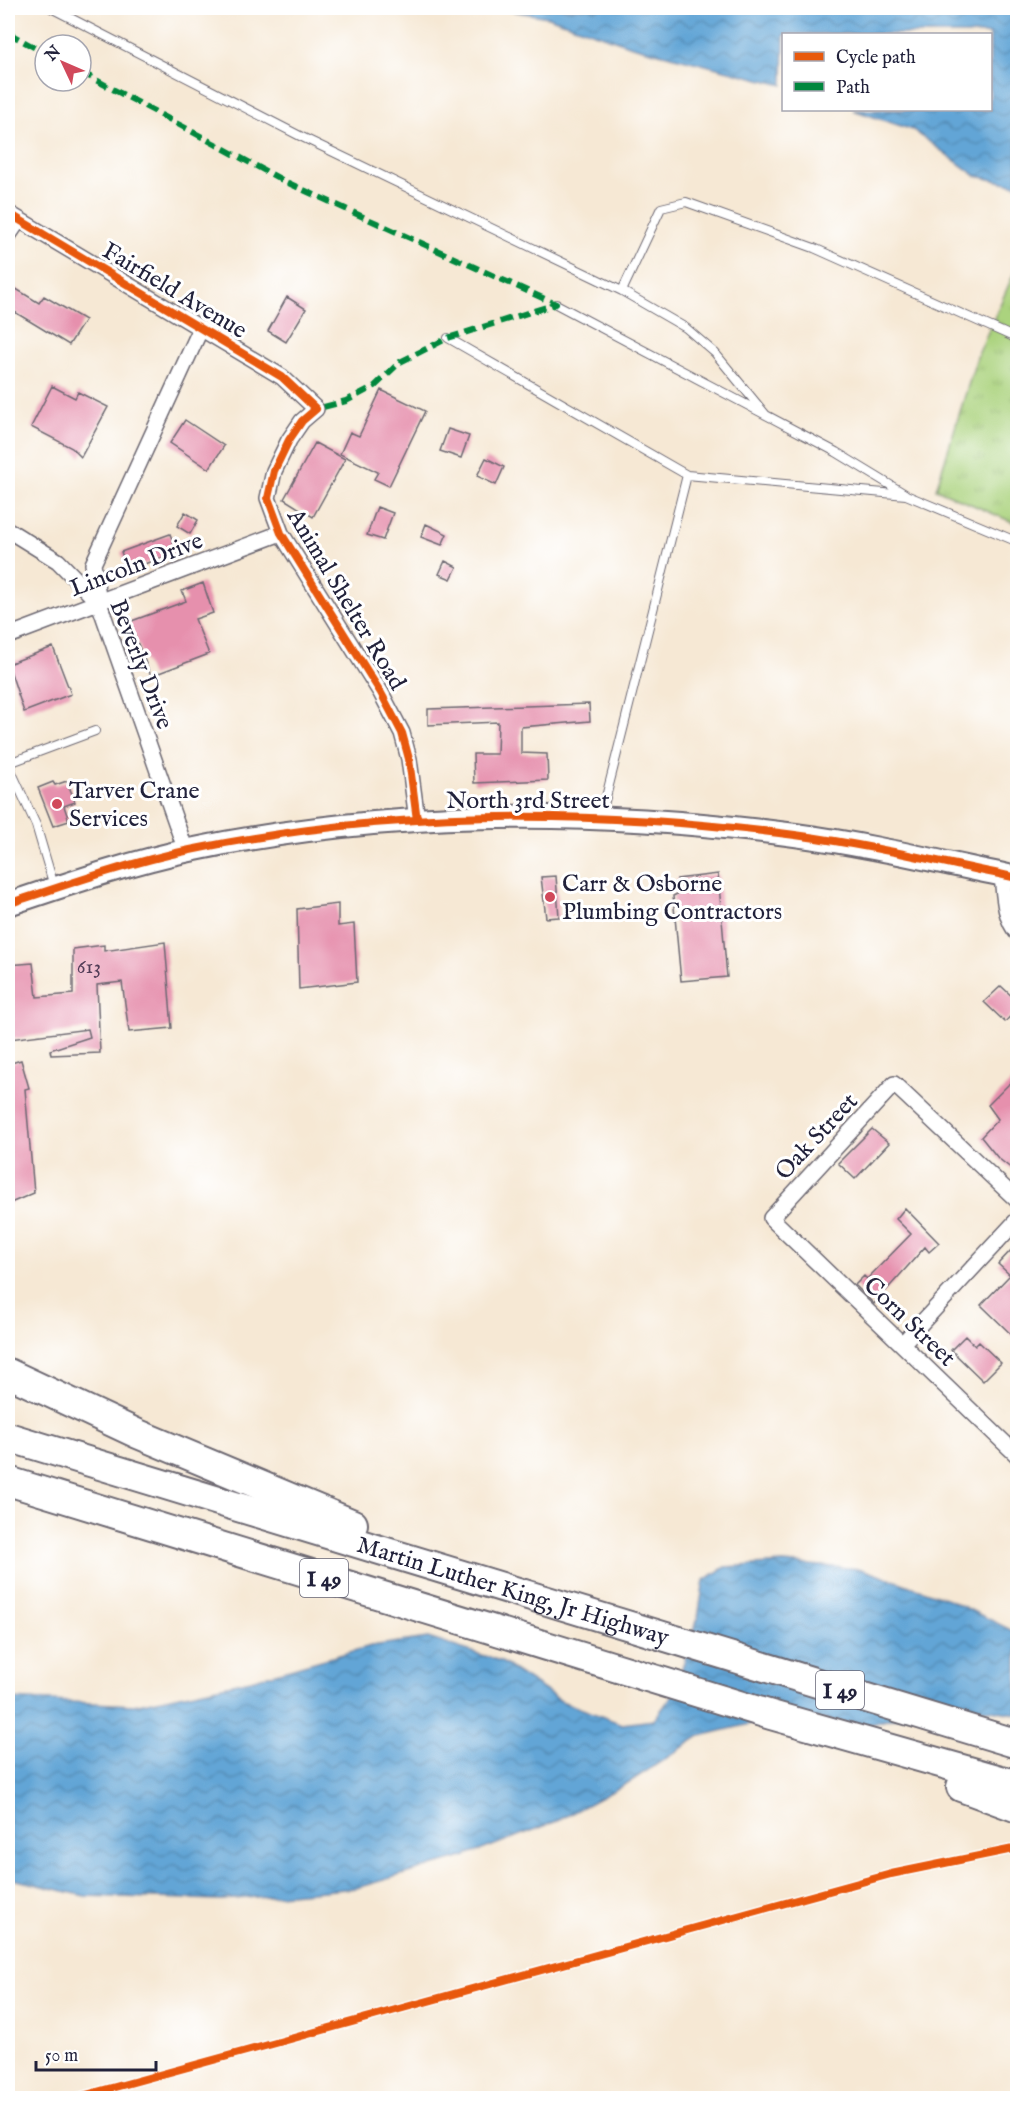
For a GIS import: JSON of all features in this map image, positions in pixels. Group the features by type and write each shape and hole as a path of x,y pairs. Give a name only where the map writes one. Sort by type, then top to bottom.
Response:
{"highway":[{"path":"8,1372 138,1434 482,1579"},
{"name":"Martin Luther King, Jr Highway","path":"8,1437 482,1579 1017,1744"},
{"name":"Martin Luther King, Jr Highway","path":"8,1481 771,1715 1017,1785"},
{"path":"771,1715 1017,1808"}],"main road":[{"name":"North 3rd Street","path":"8,904 186,850 323,827 417,820 532,817 666,821 797,835 1010,877"}],"street":[{"path":"8,236 13,217"},
{"name":"Fairfield Avenue","path":"13,217 282,377 316,409"},
{"path":"99,603 93,564 201,328"},
{"name":"Animal Shelter Road","path":"316,409 302,421 289,440 274,471 267,498 281,532 381,693 402,733 409,759 417,820"},
{"name":"Beverly Drive","path":"8,530 58,561 99,603 186,850"},
{"name":"Lincoln Drive","path":"8,636 281,532"},
{"path":"1010,877 1006,910 1017,934"},
{"name":"Oak Street","path":"771,1218 894,1084 1017,1201"},
{"name":"Corn Street","path":"771,1218 1017,1456"},
{"path":"902,1344 1017,1219"}],"lane":[{"path":"51,8 302,137 622,291 686,328 715,353 766,415"},
{"path":"622,291 661,208 686,202 814,248 1017,339"},
{"path":"556,304 836,452 906,495 1017,542"},
{"path":"448,338 687,475 906,495"},
{"path":"600,819 687,475"},
{"path":"55,889 36,825 8,763 95,731"}],"green space":[{"path":"1017,266 1017,524 936,489 977,357"}],"water":[{"path":"494,8 1017,8 1017,185 976,176 913,130 856,111 992,111 992,33 782,33 782,85 632,46 548,17"},
{"path":"783,1563 861,1569 948,1599 1017,1633 1017,1714 954,1704 866,1725 817,1719 754,1723 700,1736 631,1781 557,1821 466,1856 356,1888 223,1900 85,1896 8,1878 8,1699 134,1705 251,1680 371,1646 428,1638 500,1661 561,1701 622,1724 654,1720 674,1693 698,1618 704,1580 725,1567"}],"building":[{"path":"8,284 39,303 44,296 85,320 69,345 8,308"},
{"path":"287,297 306,309 286,342 268,331"},
{"path":"52,386 75,398 78,392 108,407 81,457 72,448 31,427"},
{"path":"381,390 425,411 389,486 374,479 378,472 340,454 350,432 359,436"},
{"path":"185,420 224,446 209,469 170,443"},
{"path":"448,429 469,436 461,458 440,451"},
{"path":"315,443 345,459 313,517 284,499"},
{"path":"486,458 504,467 496,485 477,476"},
{"path":"377,507 393,513 383,540 367,535"},
{"path":"185,512 198,520 190,534 177,526"},
{"path":"426,524 447,534 442,545 421,537"},
{"path":"170,534 177,552 128,570 121,552"},
{"path":"445,561 457,567 451,579 439,574"},
{"path":"203,583 213,613 195,619 209,654 151,676 129,622 186,601 182,591"},
{"path":"53,647 71,694 24,712 8,664"},
{"path":"589,704 590,721 521,727 521,753 547,754 548,780 474,783 473,754 497,754 498,722 428,725 428,709"},
{"name":"Tarver Crane Services","path":"67,781 75,802 64,806 69,821 53,826 38,788 53,782 55,785"},
{"path":"718,874 727,977 681,981 673,896 679,893 677,879"},
{"name":"Carr & Osborne Plumbing Contractors","path":"556,876 559,917 546,918 541,877"},
{"path":"338,904 338,926 354,924 357,982 299,989 297,909"},
{"path":"165,942 172,1028 129,1032 122,982 97,985 100,1053 51,1055 50,1050 90,1037 88,1029 10,1039 8,965 33,963 37,997 73,994 73,949 104,945 104,951"},
{"path":"1001,986 1017,1001 1017,1009 1005,1022 984,1002"},
{"path":"21,1060 29,1088 25,1089 34,1193 8,1204 8,1064"},
{"path":"1017,1076 1017,1173 998,1158 981,1137 998,1119 988,1105"},
{"path":"872,1129 889,1143 855,1179 838,1163"},
{"path":"905,1208 939,1243 929,1252 925,1247 874,1304 855,1285 864,1276 867,1279 911,1234 896,1219"},
{"path":"1017,1244 1017,1340 981,1305 1010,1275 998,1264"},
{"path":"965,1336 975,1346 979,1342 1001,1363 983,1381 951,1350"}],"marked path":[{"path":"8,33 33,47"},
{"path":"93,78 286,182 556,304 448,338 400,362 375,386 346,401 316,409"}],"cycle path":[{"path":"8,213 282,377 316,409 302,421 289,440 274,471 268,498 281,533 381,693 402,733 409,759 417,820"},
{"path":"8,904 145,861 265,836 340,826 492,817 568,817 720,826 823,839 1018,878"},
{"path":"75,2098 891,1874 1018,1848"}],"place":[{"name":"Tarver Crane Services","path":"57,804"},
{"name":"Carr & Osborne Plumbing Contractors","path":"550,897"}]}
